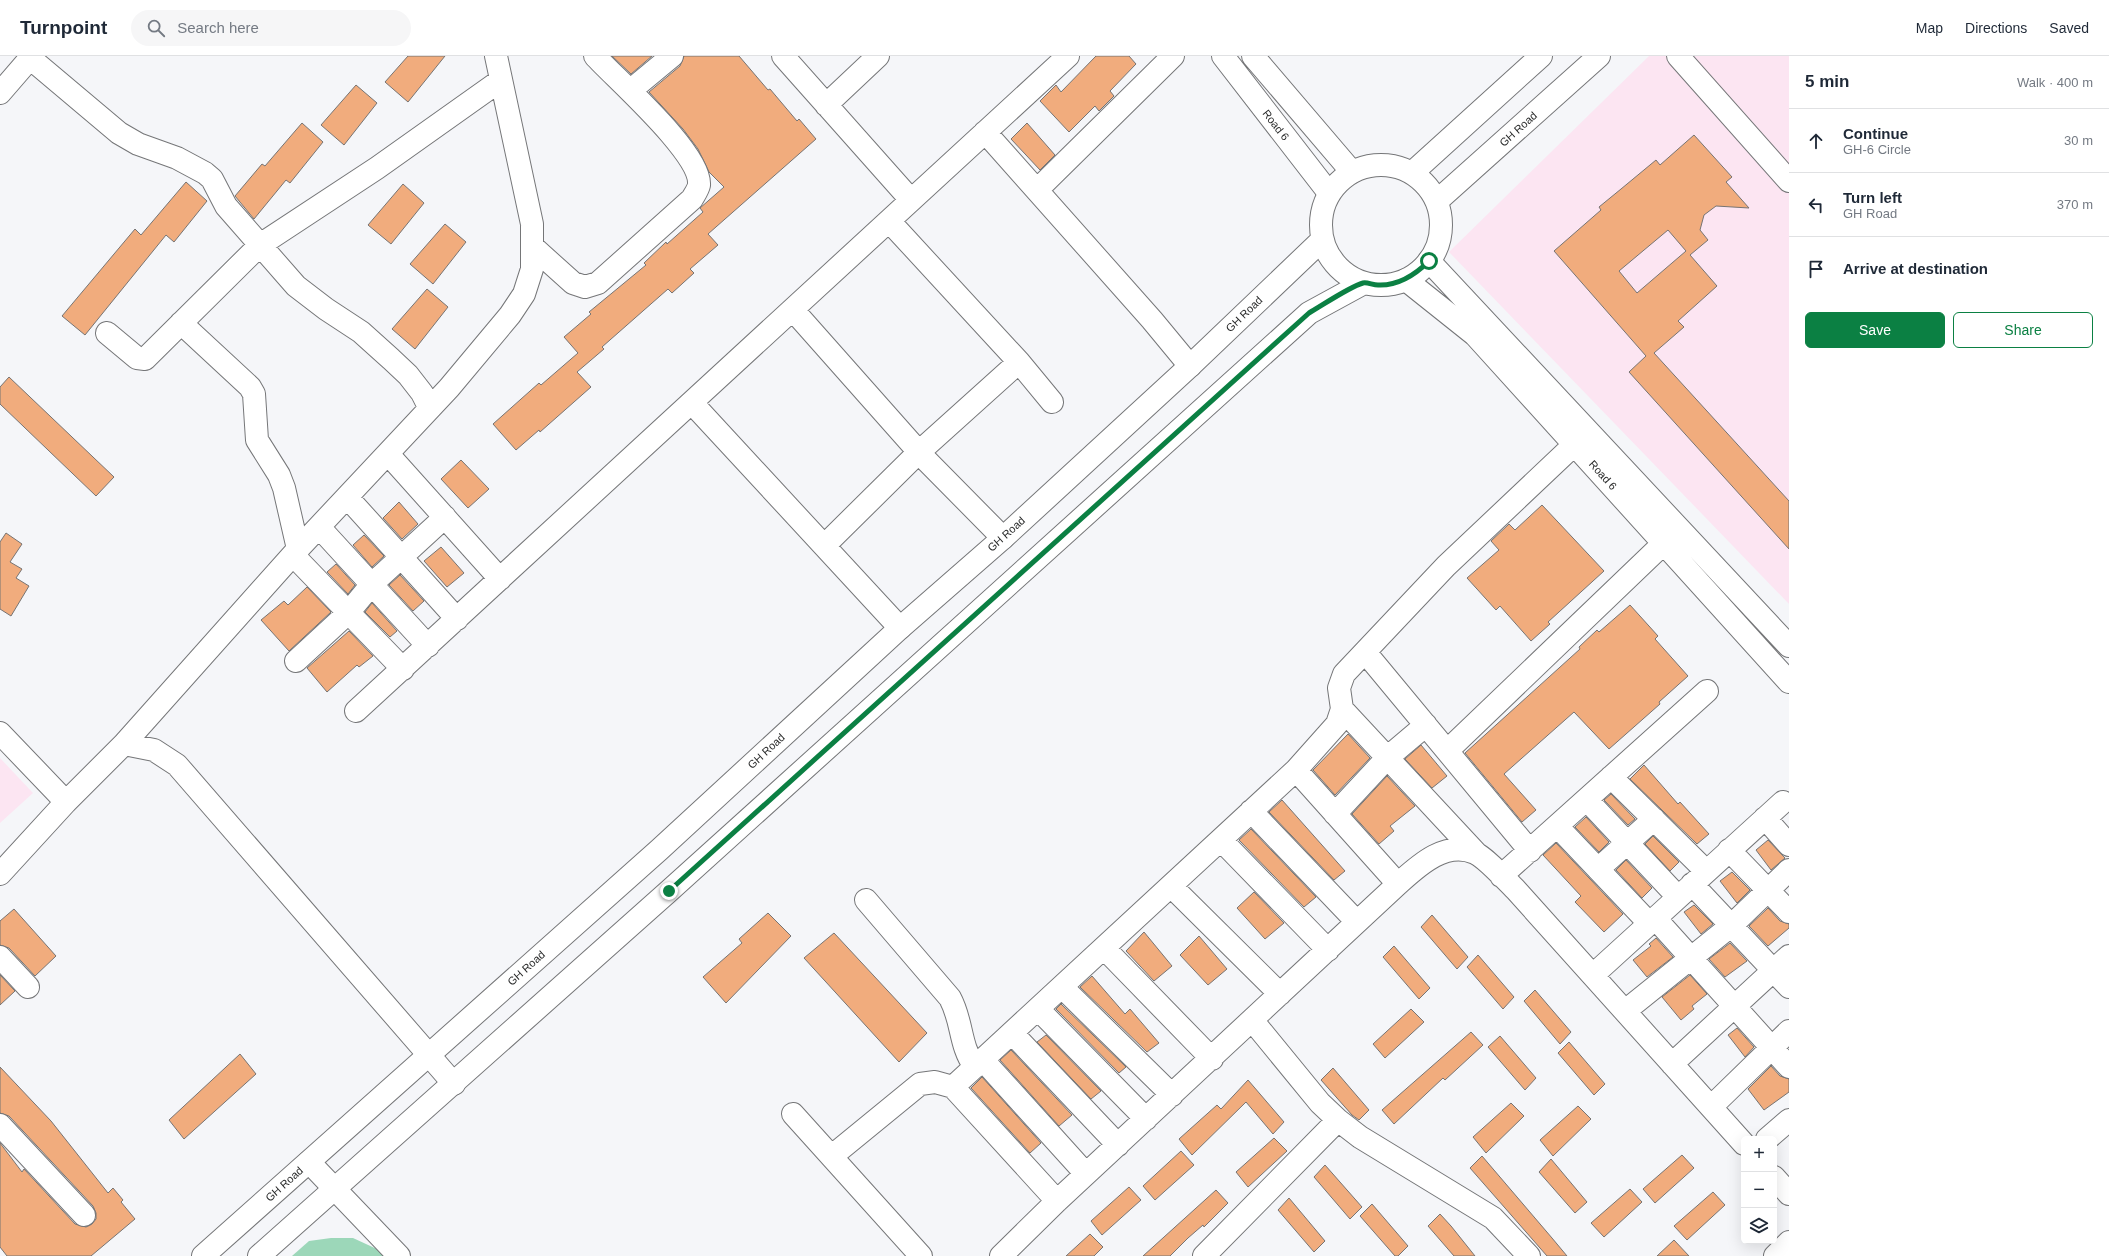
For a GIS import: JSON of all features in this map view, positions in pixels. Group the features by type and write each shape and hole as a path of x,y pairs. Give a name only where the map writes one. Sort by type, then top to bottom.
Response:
{"street":[{"path":"0,874 66,802 124,744 295,552 388,454 429,407 449,388 524,294 532,269 532,224 496,56"},
{"path":"533,247 573,283 585,287 598,283 692,199 699,186 697,174 676,141 631,90 595,56"},
{"path":"631,90 672,56"},
{"path":"783,56 911,200"},
{"path":"826,105 878,56"},
{"path":"356,711 1068,56"},
{"name":"Road 6","path":"1223,56 1329,194"},
{"path":"1253,56 1352,172"},
{"path":"1412,174 1541,56"},
{"name":"GH Road","path":"1436,201 1599,56"},
{"path":"1678,56 1789,181"},
{"path":"2,85 31,57 119,133 138,144 177,158 205,173 212,180 226,206 296,286 326,309 361,332 391,359 408,375 422,393 429,407"},
{"path":"1037,190 1167,58"},
{"path":"107,333 141,359 145,359 260,245 377,168 501,80"},
{"path":"985,132 1152,320 1190,366"},
{"path":"1372,165 1393,166 1412,174 1422,181 1436,201 1441,216 1441,232 1437,247 1429,261 1419,272 1406,280 1393,284 1378,285 1364,283 1345,274 1331,258 1322,240 1320,224 1323,208 1329,194 1339,181 1352,172 1372,165"},
{"path":"889,221 1019,362 1052,402"},
{"name":"GH Road","path":"203,1256 659,850 900,628 1003,538 1190,366 1322,240"},
{"name":"Road 6","path":"1429,261 1789,646"},
{"name":"Road 6","path":"1406,280 1475,335 1789,682"},
{"path":"259,1256 454,1084 1309,313 1364,283"},
{"path":"793,310 919,452 1003,538"},
{"path":"181,323 250,387 254,394 257,440 279,475 284,488 295,552 348,613 403,669"},
{"path":"825,545 919,452 1019,362"},
{"path":"692,403 825,545 900,628"},
{"path":"953,1087 1296,770 1337,724 1342,709 1339,688 1344,674 1446,566 1575,444"},
{"path":"388,454 500,579"},
{"path":"347,497 457,619"},
{"path":"296,661 348,613 372,584 400,556 445,517"},
{"path":"319,527 428,646"},
{"path":"1447,750 1664,543"},
{"path":"1365,652 1530,851"},
{"path":"1501,876 1707,691"},
{"path":"1342,709 1476,853 1516,890 1741,1141"},
{"path":"1335,814 1387,758 1426,725"},
{"path":"0,733 66,802"},
{"path":"124,744 154,750 177,765 454,1084"},
{"path":"1296,770 1398,884"},
{"path":"1611,777 1654,819 1692,884"},
{"path":"1587,800 1628,843 1692,884 1732,925 1782,963 1789,987"},
{"path":"1593,974 1783,802"},
{"path":"1251,811 1357,922"},
{"path":"1765,818 1789,845"},
{"path":"1598,869 1654,819"},
{"path":"1557,826 1598,869 1692,957 1789,1067"},
{"path":"1221,840 1328,950"},
{"path":"1001,1256 1057,1201 1424,861 1441,853 1455,849 1476,853"},
{"path":"1729,850 1789,912"},
{"path":"1625,1011 1732,925 1767,889 1789,870"},
{"path":"1171,886 1280,994"},
{"path":"866,900 950,998 956,1010 966,1055 979,1064 1086,1174"},
{"path":"1104,948 1212,1059"},
{"path":"0,957 28,987"},
{"path":"1672,1064 1782,963"},
{"path":"1062,987 1172,1095"},
{"path":"1038,1009 1146,1119"},
{"path":"1252,1020 1320,1103 1338,1120 1360,1137 1493,1218 1529,1256"},
{"path":"1711,1107 1789,1031"},
{"path":"1012,1033 1118,1145"},
{"path":"832,1156 920,1084 935,1082 953,1087 1057,1201"},
{"path":"793,1114 920,1256"},
{"path":"1204,1256 1338,1120"},
{"path":"1770,1136 1789,1120"},
{"path":"0,1125 84,1215"},
{"path":"309,1162 400,1256"},
{"path":"1777,1180 1789,1194"},
{"path":"1775,1256 1789,1242"}],"shaded area":[{"path":"1649,56 1789,56 1789,604 1449,252"},
{"path":"0,758 33,793 0,823"}],"green space":[{"path":"331,1238 353,1238 392,1256 292,1256 309,1241"}],"building":[{"path":"408,56 445,56 408,102 385,82"},
{"path":"612,56 652,56 631,74"},
{"path":"684,56 739,56 768,90 770,89 797,121 799,119 816,139 708,234 718,245 690,269 694,273 672,293 668,289 602,347 604,349 577,372 591,387 540,432 539,430 516,450 493,424 539,383 541,385 578,353 564,337 591,314 589,312 646,265 644,263 666,242 667,244 703,212 700,208 724,187 709,172 698,149 683,129 649,92 680,66"},
{"path":"1096,56 1129,56 1136,64 1110,91 1114,96 1099,111 1095,106 1069,132 1040,101 1056,85 1061,92"},
{"path":"356,85 377,103 344,145 321,125"},
{"path":"302,123 323,142 290,183 286,180 254,219 235,196 262,164 265,166"},
{"path":"1027,123 1055,155 1040,170 1011,139"},
{"path":"1694,135 1732,177 1726,182 1749,208 1716,206 1704,215 1700,230 1708,240 1690,255 1717,286 1678,321 1684,327 1654,353 1789,501 1789,549 1629,372 1646,356 1554,251 1601,210 1599,207 1656,160 1660,165","holes":["1668,230 1686,251 1637,293 1619,271"]},
{"path":"186,182 207,201 174,242 166,235 85,335 62,316 135,229 141,235"},
{"path":"403,184 424,203 391,244 368,225"},
{"path":"445,224 466,242 433,284 410,264"},
{"path":"427,289 448,307 415,349 392,329"},
{"path":"9,377 114,477 96,496 0,404 0,387"},
{"path":"461,460 489,489 468,508 441,479"},
{"path":"399,502 418,524 402,539 383,518"},
{"path":"1542,505 1604,571 1548,622 1550,624 1531,641 1500,606 1496,610 1467,578 1499,550 1491,541 1509,524 1515,530"},
{"path":"6,533 22,544 10,562 22,569 16,578 29,586 11,616 0,609 0,542"},
{"path":"364,535 384,556 372,567 353,545"},
{"path":"441,547 464,573 447,587 424,561"},
{"path":"336,564 355,585 348,594 327,572"},
{"path":"400,575 424,601 413,611 389,585"},
{"path":"307,587 331,612 289,651 261,620 284,601 288,605"},
{"path":"372,603 397,631 390,637 365,612"},
{"path":"1630,605 1658,636 1655,639 1688,676 1659,702 1660,704 1609,749 1574,712 1504,774 1536,810 1522,822 1465,753 1580,649 1579,647 1597,630 1599,632"},
{"path":"349,631 373,656 359,667 357,665 327,692 307,668"},
{"path":"1348,734 1370,758 1335,795 1313,770"},
{"path":"1421,745 1447,776 1432,788 1405,759"},
{"path":"1644,765 1678,804 1680,802 1709,834 1697,844 1630,779"},
{"path":"1387,776 1415,806 1390,826 1394,831 1379,844 1352,814"},
{"path":"1611,794 1635,819 1628,825 1604,800"},
{"path":"1282,800 1345,871 1334,880 1269,812"},
{"path":"1586,817 1609,842 1599,852 1575,827"},
{"path":"1251,829 1316,897 1304,907 1239,840"},
{"path":"1653,836 1679,862 1670,871 1645,844"},
{"path":"1768,840 1785,858 1771,870 1756,850"},
{"path":"1556,843 1623,914 1604,932 1575,902 1581,896 1543,855"},
{"path":"1626,860 1652,888 1642,898 1616,870"},
{"path":"1732,872 1750,890 1737,903 1720,881"},
{"path":"1254,892 1284,923 1265,939 1237,908"},
{"path":"1694,905 1713,924 1701,934 1684,912"},
{"path":"1768,908 1780,921 1789,924 1789,928 1768,946 1749,926"},
{"path":"14,909 56,956 35,976 9,948 0,945 0,921"},
{"path":"768,913 791,936 726,1003 703,977 742,943 739,939"},
{"path":"1432,915 1468,957 1457,969 1421,927"},
{"path":"1144,932 1172,966 1154,981 1126,951"},
{"path":"834,933 927,1033 899,1062 804,958"},
{"path":"1199,936 1227,969 1208,985 1180,955"},
{"path":"1656,938 1673,957 1647,977 1633,960 1651,946 1649,944"},
{"path":"1730,943 1747,961 1725,977 1709,959"},
{"path":"1394,946 1430,988 1419,999 1383,957"},
{"path":"1478,955 1514,997 1503,1009 1467,967"},
{"path":"0,975 15,991 0,1005"},
{"path":"1690,975 1707,994 1692,1006 1694,1009 1681,1020 1662,997"},
{"path":"1092,976 1125,1014 1130,1009 1159,1043 1147,1052 1080,987"},
{"path":"1535,990 1571,1032 1560,1044 1524,1001"},
{"path":"1061,1004 1126,1067 1119,1073 1056,1009"},
{"path":"1411,1009 1424,1022 1385,1058 1373,1044"},
{"path":"1737,1028 1754,1047 1745,1057 1728,1035"},
{"path":"1471,1032 1483,1045 1445,1080 1443,1078 1394,1124 1382,1110"},
{"path":"1046,1035 1101,1091 1091,1099 1037,1042"},
{"path":"1500,1036 1536,1078 1525,1090 1488,1047"},
{"path":"1569,1042 1605,1084 1594,1095 1558,1053"},
{"path":"1011,1050 1072,1115 1059,1126 1000,1060"},
{"path":"240,1054 256,1074 184,1139 169,1120"},
{"path":"1771,1066 1780,1076 1789,1079 1789,1092 1764,1110 1748,1089"},
{"path":"0,1067 51,1121 108,1193 113,1188 123,1200 121,1202 135,1219 91,1256 7,1256 0,1247 0,1143 22,1172 24,1169 75,1224 86,1227 92,1224 96,1219 96,1213 93,1206 9,1116 0,1113"},
{"path":"1333,1068 1369,1110 1359,1120 1352,1115 1321,1080"},
{"path":"982,1077 1041,1143 1030,1153 971,1088"},
{"path":"1248,1080 1284,1122 1273,1134 1246,1102 1192,1155 1179,1139 1217,1105 1221,1109"},
{"path":"1511,1103 1524,1116 1486,1153 1473,1137"},
{"path":"1578,1106 1591,1119 1553,1156 1540,1140"},
{"path":"1274,1138 1287,1151 1248,1187 1236,1172"},
{"path":"1181,1151 1194,1165 1155,1200 1143,1186"},
{"path":"1682,1155 1694,1168 1655,1203 1643,1189"},
{"path":"1482,1156 1567,1256 1547,1256 1470,1168"},
{"path":"1551,1159 1587,1202 1575,1213 1539,1172"},
{"path":"1325,1165 1362,1207 1350,1219 1314,1177"},
{"path":"1129,1187 1141,1200 1102,1235 1091,1221"},
{"path":"1630,1189 1642,1202 1604,1237 1591,1223"},
{"path":"1216,1190 1228,1203 1204,1227 1203,1225 1170,1256 1143,1256"},
{"path":"1713,1192 1725,1205 1687,1240 1674,1226"},
{"path":"1289,1198 1325,1241 1314,1252 1278,1210"},
{"path":"1372,1204 1408,1246 1398,1256 1395,1256 1360,1216"},
{"path":"1440,1214 1475,1256 1454,1256 1428,1226"},
{"path":"1090,1234 1103,1247 1094,1256 1066,1256"},
{"path":"1674,1240 1689,1256 1657,1256"}],"route":[{"path":"669,891 1309,313 1364,283 1378,285 1393,284 1406,280 1419,272 1429,261"}]}
